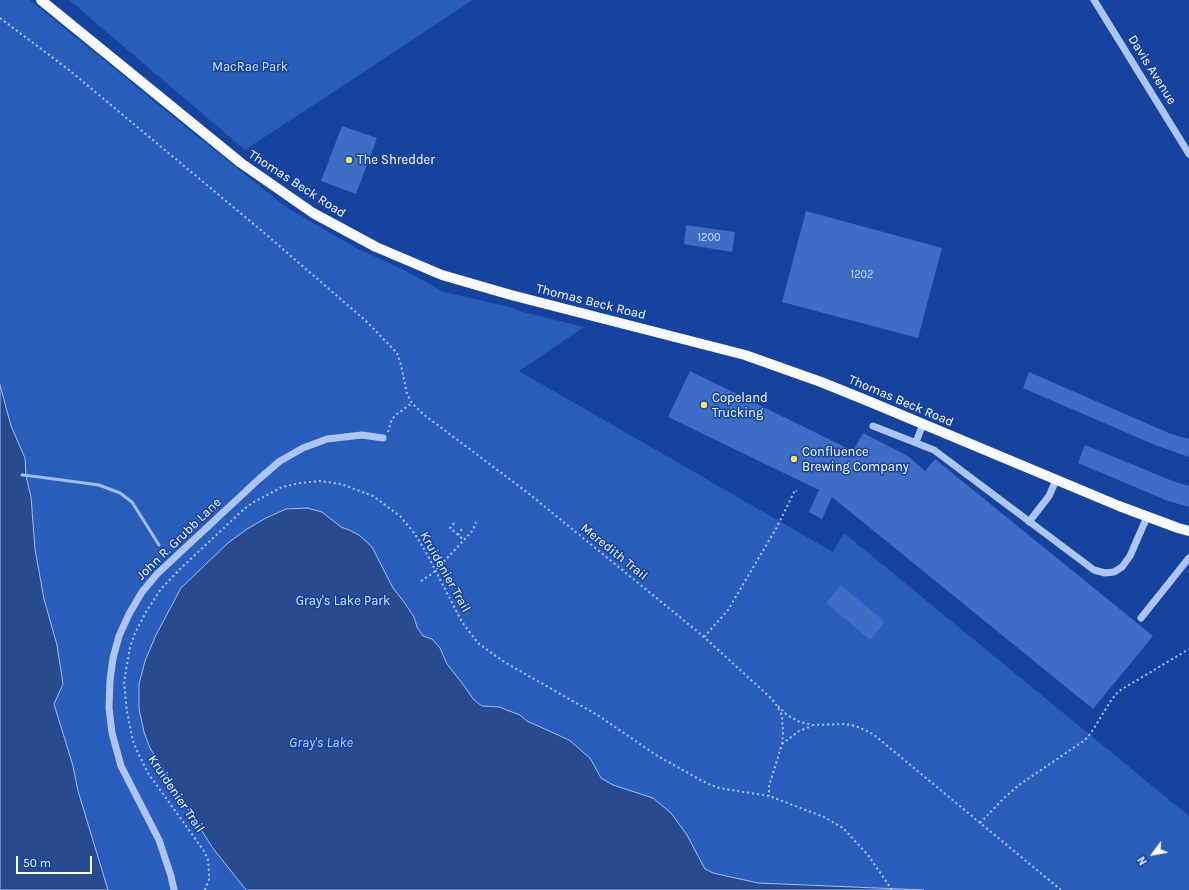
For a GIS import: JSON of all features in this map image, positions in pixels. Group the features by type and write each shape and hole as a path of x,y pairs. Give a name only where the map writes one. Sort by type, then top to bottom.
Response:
{"main road":[{"name":"Thomas Beck Road","path":"41,0 241,163 314,213 376,247 442,274 511,295 745,355 821,382 1147,517 1189,531"}],"street":[{"name":"Davis Avenue","path":"1094,0 1189,154"},
{"path":"916,442 923,424"},
{"path":"873,426 934,450 1094,570 1105,573 1114,572 1122,567 1130,556 1147,517"},
{"name":"John R. Grubb Lane","path":"174,890 159,840 121,766 112,733 109,708 113,658 129,614 142,592 157,574 280,461 303,448 327,439 362,434 383,438"},
{"path":"1029,522 1049,496 1056,480"},
{"path":"1141,618 1189,558"}],"path":[{"name":"Meredith Trail","path":"0,18 69,70 300,263 319,282 348,305 397,353 407,394 412,403 423,414 557,517 704,637 762,690 777,706 782,715 783,724 782,744 770,786 769,796"},
{"path":"383,438 388,432 392,419 412,403"},
{"name":"Kruidenier Trail","path":"205,890 209,879 209,871 208,860 204,851 158,787 144,765 134,741 127,712 124,682 127,660 135,633 153,600 180,569 252,503 282,488 300,483 320,482 341,484 372,496 400,516 415,534 462,622 478,642 506,663 582,706 656,755 706,783 719,788 769,796 824,817 843,828 868,855 892,890"},
{"path":"704,637 728,610 777,527 795,490 797,491"},
{"path":"421,581 435,570 464,540 473,530 476,522"},
{"path":"454,523 450,528 464,540"},
{"path":"458,535 462,530"},
{"path":"980,823 1019,785 1086,740 1112,698 1119,691 1189,649"},
{"path":"777,706 787,715 800,722 813,725 844,724 856,726 873,734 1061,890"},
{"path":"782,744 799,731 813,725"}],"green space":[{"name":"Gray's Lake Park","path":"0,0 30,0 286,207 358,249 402,269 444,292 514,308 519,311 584,327 519,371 833,552 844,533 1189,816 1189,890 108,890 78,791 73,766 54,704 63,684 60,663 56,641 44,599 35,549 32,510 0,397"},
{"name":"MacRae Park","path":"69,0 473,0 245,150"}],"water":[{"path":"0,385 11,426 25,458 26,476 31,497 35,549 44,599 57,645 63,684 54,704 73,766 78,791 108,890 0,890"},
{"name":"Gray's Lake","path":"307,508 322,512 341,527 359,535 372,547 393,588 414,617 417,627 423,636 432,639 440,648 447,664 474,700 482,706 499,707 520,715 527,721 569,740 590,758 601,778 613,785 653,798 671,813 687,835 705,869 713,873 758,883 924,890 246,890 212,847 150,748 144,732 139,709 139,684 145,661 156,635 181,588 228,543 247,529 286,509"}],"building":[{"name":"The Shredder","path":"342,126 377,138 356,194 321,181"},
{"path":"806,211 942,248 918,338 782,302"},
{"path":"686,225 735,232 732,252 684,244"},
{"path":"690,371 853,451 863,433 908,456 925,471 935,459 1153,636 1093,709 832,497 822,519 809,512 819,490 668,417"},
{"path":"1029,372 1171,434 1189,439 1189,457 1155,445 1023,388"},
{"path":"1085,445 1175,482 1189,486 1189,507 1168,501 1078,463"},
{"path":"841,585 885,622 870,640 826,603"}],"waterway":[{"path":"22,475 99,485 120,493 132,502 159,545"}],"place":[{"name":"The Shredder","path":"349,160"},
{"name":"Copeland Trucking","path":"704,405"},
{"name":"Confluence Brewing Company","path":"794,459"}]}
